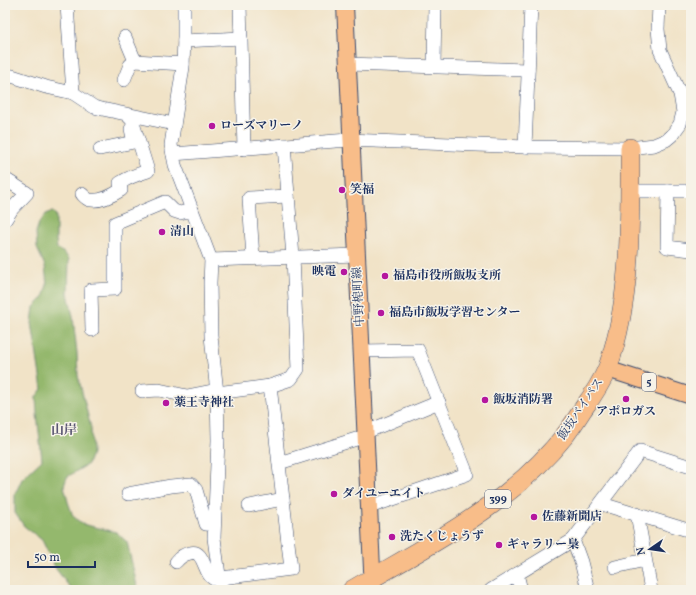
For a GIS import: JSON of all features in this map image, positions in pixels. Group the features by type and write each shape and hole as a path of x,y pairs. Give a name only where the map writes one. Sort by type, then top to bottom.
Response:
{"highway":[{"name":"飯坂バイパス","path":"352,590 373,584 485,510 524,478 567,433 587,403 607,369 619,325 626,277 630,191 630,148"}],"main road":[{"name":"中野梍町線","path":"345,5 373,584"},
{"name":"5","path":"607,369 691,396"}],"street":[{"path":"67,5 73,93"},
{"path":"184,5 183,64 171,144 175,165 211,260 211,336 217,392 218,440 214,545 220,584"},
{"path":"240,5 244,148"},
{"path":"434,66 435,5"},
{"path":"525,147 531,5"},
{"path":"173,154 352,141 525,147 630,148 654,145 666,140 676,131 683,118 684,112 682,100 660,50 658,29 659,5"},
{"path":"125,37 135,61"},
{"path":"184,40 241,38"},
{"path":"124,80 130,65 135,61 183,64"},
{"path":"348,64 528,70"},
{"path":"5,75 73,93 94,107 174,124"},
{"path":"100,149 134,142 127,115"},
{"path":"82,194 87,199 91,200 105,198 121,190 120,183 132,176 148,171 132,120 127,115"},
{"path":"142,391 159,390 187,396 270,386 291,379 298,369 293,257 284,145"},
{"path":"5,179 27,194 12,208 5,220"},
{"path":"630,191 691,191"},
{"path":"668,191 667,247 691,250"},
{"path":"253,258 249,198 288,196"},
{"path":"92,330 91,290 115,289 115,223 165,202 174,211 180,213 192,210"},
{"path":"211,260 357,255"},
{"path":"362,351 418,350 467,474 369,507"},
{"path":"220,584 290,569 270,386"},
{"path":"279,463 366,434 439,402"},
{"path":"491,590 573,540 602,504 640,451 691,467"},
{"path":"128,494 191,484 196,490 206,524 214,525"},
{"path":"249,506 283,499"},
{"path":"602,504 691,531"},
{"path":"637,514 651,590"},
{"path":"573,540 581,562 588,590"},
{"path":"176,562 182,556 194,552 198,554 211,578 220,584"},
{"path":"616,567 645,560"},
{"path":"517,574 521,590"}],"green space":[{"path":"53,212 56,217 57,249 64,253 69,259 68,293 73,317 78,376 91,428 92,453 88,464 67,477 64,486 73,516 82,524 116,532 127,542 138,590 72,590 56,569 42,540 24,526 15,513 15,494 22,479 42,460 36,397 42,389 32,323 34,307 43,298 47,285 45,266 37,248 36,232 39,223 47,213"}],"place":[{"name":"ローズマリーノ","path":"212,126"},
{"name":"笑福","path":"342,190"},
{"name":"清山","path":"162,232"},
{"name":"映電","path":"344,272"},
{"name":"福島市役所飯坂支所","path":"385,276"},
{"name":"福島市飯坂学習センター","path":"381,313"},
{"name":"アポロガス","path":"626,399"},
{"name":"飯坂消防署","path":"485,400"},
{"name":"薬王寺神社","path":"166,403"},
{"name":"ダイユーエイト","path":"334,494"},
{"name":"佐藤新聞店","path":"534,517"},
{"name":"洗たくじょうず","path":"392,537"},
{"name":"ギャラリー梟","path":"499,545"}],"district":[{"name":"山岸","path":"64,431"}]}
